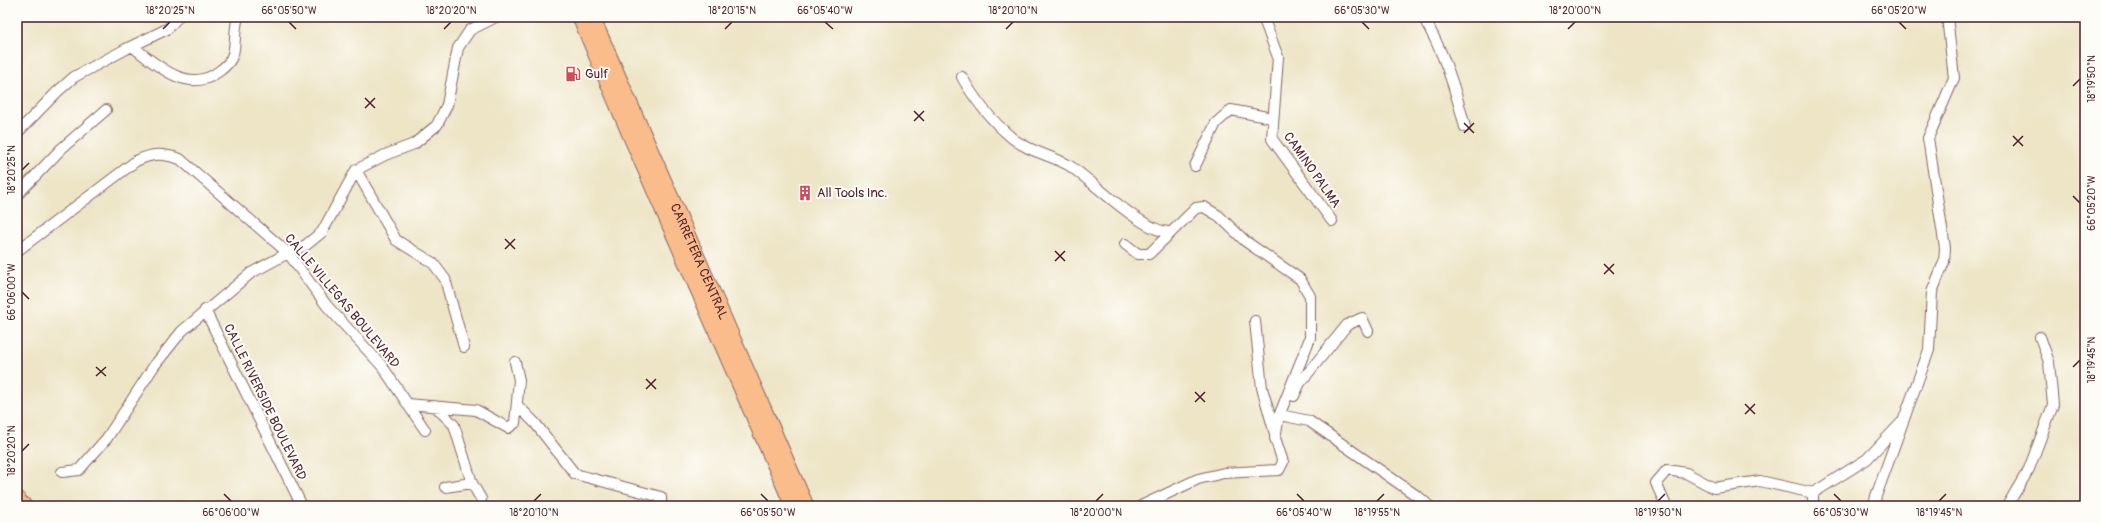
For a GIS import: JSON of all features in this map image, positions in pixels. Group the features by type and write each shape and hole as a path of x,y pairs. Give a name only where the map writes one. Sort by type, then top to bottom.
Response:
{"highway":[{"name":"CARRETERA CENTRAL","path":"580,17 793,506"},
{"name":"CARRETERA CENTRAL","path":"592,17 806,506"},
{"path":"17,499 24,506"}],"street":[{"path":"17,133 57,92 74,77 132,46 167,30 178,17"},
{"path":"132,46 158,66 179,78 205,80 225,67 233,54 238,17"},
{"path":"62,472 79,470 107,438 159,360 182,331 205,310 251,273 306,245 322,232 356,170 385,155 414,144 437,125 447,105 458,48 470,30 496,17"},
{"name":"CAMINO PALMA","path":"1263,17 1278,57 1276,102 1272,118 1272,138 1332,221"},
{"path":"1423,17 1437,41 1449,69 1465,127"},
{"path":"1874,506 1876,496 1905,420 1929,350 1932,292 1944,262 1945,248 1928,138 1954,78 1947,17"},
{"path":"962,77 993,119 1013,139 1030,149 1052,157 1070,166 1116,203 1155,229 1163,233 1171,232"},
{"path":"17,195 61,148 106,110"},
{"path":"1195,166 1216,123 1232,110 1272,118"},
{"name":"CALLE VILLEGAS BOULEVARD","path":"17,252 136,160 152,154 169,155 180,159 288,253 327,306 382,366 425,430"},
{"path":"356,170 396,240 433,263 445,279 464,347"},
{"path":"1125,244 1138,254 1149,254 1196,208 1204,207 1219,216 1245,241 1300,279 1310,296 1310,338 1275,438"},
{"name":"CALLE RIVERSIDE BOULEVARD","path":"205,310 302,506"},
{"path":"1282,416 1300,383 1347,325 1362,318 1368,331"},
{"path":"1141,506 1198,479 1224,473 1279,470 1283,462 1262,388 1255,320"},
{"path":"2006,506 2029,469 2053,405 2049,362 2040,337"},
{"path":"408,404 476,410 508,428 515,423 517,405 519,380 515,362"},
{"path":"517,405 535,423 575,474 661,497 661,506"},
{"path":"435,406 454,425 472,483 481,499"},
{"path":"1282,416 1309,421 1420,502 1429,506"},
{"path":"1666,506 1656,483 1667,470 1686,473 1714,488 1760,481 1813,494 1867,459 1905,420"},
{"path":"445,487 472,483"},
{"path":"1813,494 1813,506"}],"place":[{"name":"Gulf","path":"573,74"},
{"name":"All Tools Inc.","path":"805,193"}]}
